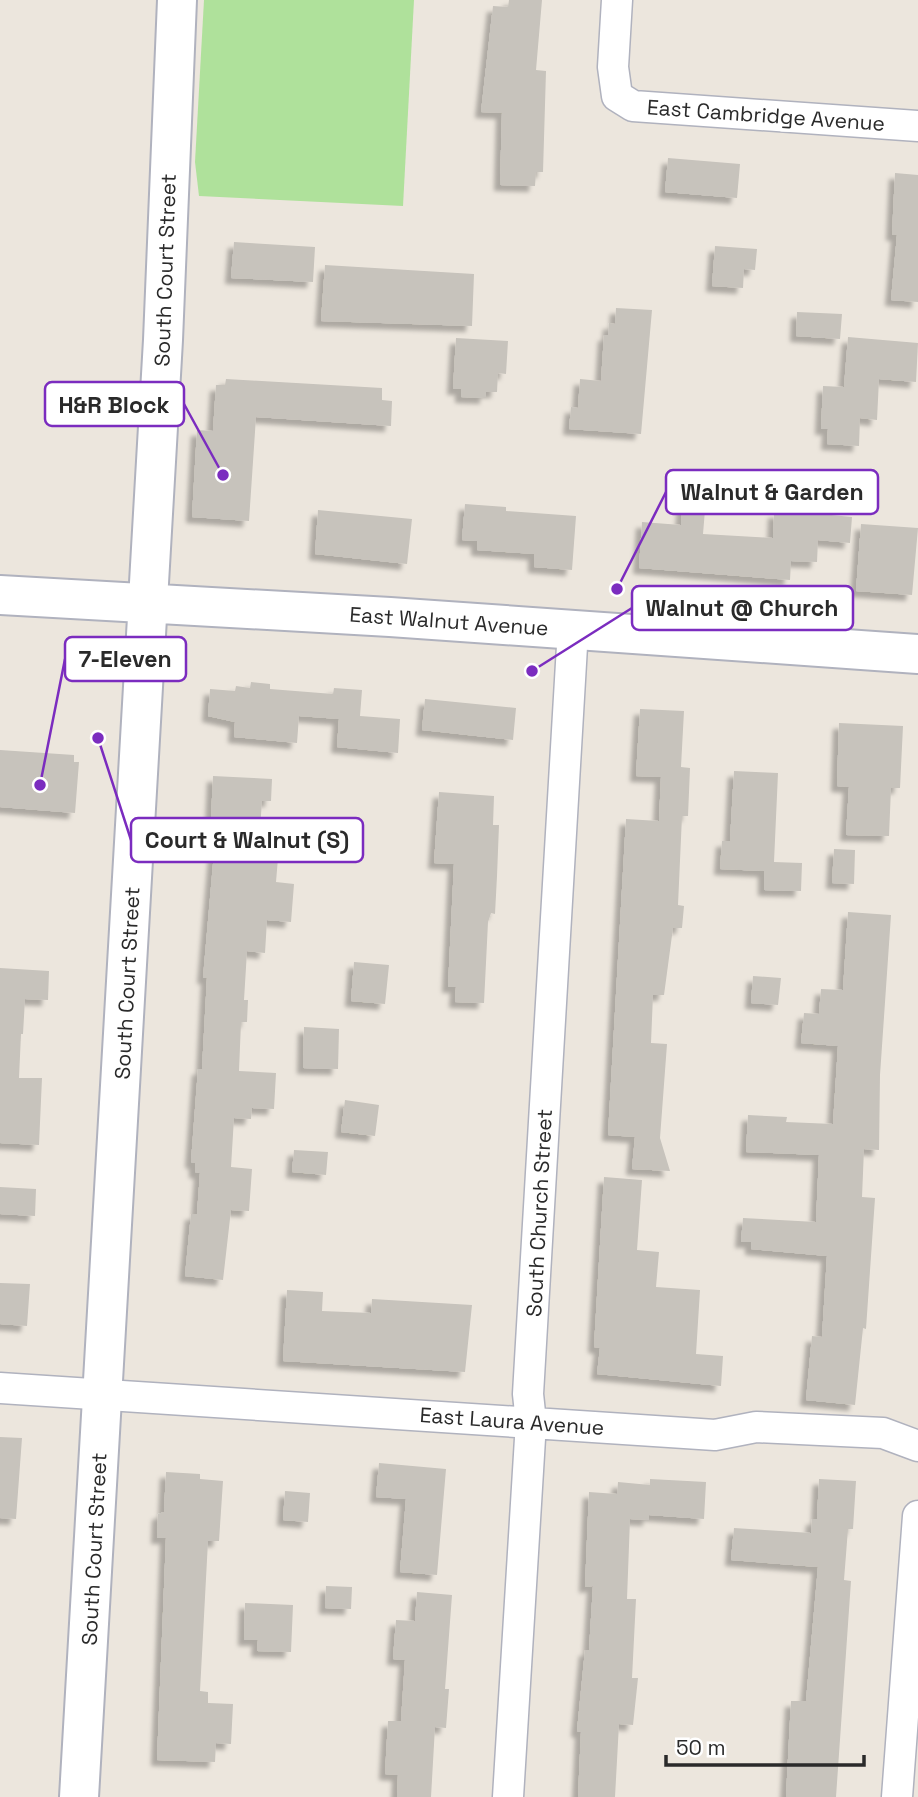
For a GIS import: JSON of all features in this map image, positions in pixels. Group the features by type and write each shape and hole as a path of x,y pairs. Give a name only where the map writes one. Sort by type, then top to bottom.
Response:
{"street":[{"name":"South Court Street","path":"79,1797 164,320 177,0"},
{"name":"East Cambridge Avenue","path":"617,0 613,67 617,96 633,106 918,126"},
{"name":"East Walnut Avenue","path":"0,595 573,629 918,654"},
{"name":"South Church Street","path":"508,1797 531,1422 529,1380 573,629"},
{"name":"East Laura Avenue","path":"0,1388 715,1435 756,1427 883,1433 918,1446"},
{"path":"897,1797 918,1516"}],"green space":[{"path":"204,0 414,0 403,206 199,196 195,162"}],"building":[{"path":"509,0 542,0 536,70 546,71 543,172 536,172 535,186 500,185 502,113 481,112 493,6 508,7"},
{"path":"668,158 740,164 737,198 665,192"},
{"path":"895,173 918,175 918,302 891,300 897,235 892,235"},
{"path":"234,242 315,247 313,282 231,278"},
{"path":"715,246 757,249 755,270 744,269 743,288 712,286"},
{"path":"325,265 474,274 472,326 321,321"},
{"path":"616,308 652,310 641,434 569,429 571,407 578,408 580,379 601,381 604,335 608,335 609,323 615,324"},
{"path":"797,312 842,314 840,339 796,336"},
{"path":"848,337 918,343 916,382 879,379 877,420 860,418 859,446 827,444 828,429 821,429 823,386 844,387"},
{"path":"456,338 508,341 506,374 498,373 497,392 486,392 486,398 461,397 461,389 453,389"},
{"path":"226,379 382,388 382,400 392,401 391,426 256,417 249,521 192,517 197,430 213,431 216,385 225,385"},
{"path":"685,472 708,474 703,534 773,538 774,512 821,514 852,517 850,543 818,540 817,562 791,561 790,580 639,568 642,522 681,525"},
{"path":"465,504 506,507 506,511 576,516 572,570 534,567 534,554 477,550 477,541 462,540"},
{"path":"318,510 412,519 407,564 315,554"},
{"path":"861,524 918,528 912,595 856,591"},
{"path":"251,682 270,684 270,689 333,694 334,688 362,690 360,716 400,719 398,753 337,747 339,719 299,716 297,743 234,737 235,722 208,716 210,689 235,691 236,686 250,688"},
{"path":"425,699 516,708 513,740 422,730"},
{"path":"640,709 684,711 681,767 690,768 688,816 682,816 678,905 684,906 682,928 673,928 664,995 653,995 651,1043 667,1044 660,1138 670,1171 632,1169 635,1137 608,1135 626,819 659,821 661,777 636,776"},
{"path":"839,723 903,726 900,788 891,788 889,836 846,835 849,787 837,786"},
{"path":"0,750 74,755 74,762 79,762 75,813 0,807"},
{"path":"734,771 778,773 774,862 802,863 801,891 764,890 764,871 720,869 722,841 730,841"},
{"path":"213,776 272,779 271,801 262,801 258,857 278,858 276,882 294,884 291,922 267,920 265,953 247,951 244,1000 248,1000 247,1022 241,1022 239,1071 276,1073 274,1109 252,1108 251,1119 234,1118 231,1167 252,1169 249,1211 231,1210 223,1280 185,1276 191,1214 197,1214 200,1173 195,1172 195,1163 191,1162 198,1069 202,1069 207,978 203,978 215,841 210,841"},
{"path":"439,792 494,796 493,825 499,825 497,876 495,914 491,913 488,922 484,1003 455,1002 456,987 448,987 454,864 434,863"},
{"path":"834,849 855,850 854,884 832,883"},
{"path":"848,912 891,915 880,1075 879,1150 864,1149 862,1197 875,1198 866,1329 863,1328 855,1405 806,1400 812,1336 822,1337 827,1256 751,1249 751,1242 741,1242 743,1218 816,1222 819,1155 746,1152 748,1115 787,1117 786,1122 833,1124 838,1046 801,1043 804,1013 819,1014 821,989 843,990"},
{"path":"354,962 389,965 385,1004 351,1001"},
{"path":"0,968 49,971 48,1000 25,999 21,1034 19,1078 42,1078 39,1145 0,1143"},
{"path":"753,976 781,978 778,1005 751,1003"},
{"path":"304,1027 339,1029 338,1069 303,1068"},
{"path":"345,1100 379,1105 375,1136 341,1132"},
{"path":"294,1150 328,1152 326,1175 292,1172"},
{"path":"604,1177 642,1180 637,1250 659,1252 656,1287 700,1290 696,1354 723,1356 721,1386 597,1374 600,1348 594,1347"},
{"path":"0,1187 36,1189 35,1216 0,1214"},
{"path":"0,1283 30,1284 27,1326 0,1324"},
{"path":"287,1290 323,1292 322,1311 371,1313 372,1299 472,1305 465,1372 283,1361"},
{"path":"0,1437 22,1438 16,1519 0,1518"},
{"path":"379,1463 446,1469 437,1575 400,1572 406,1499 376,1497"},
{"path":"166,1472 200,1474 200,1479 223,1481 219,1541 208,1541 200,1691 208,1692 208,1703 233,1704 231,1744 216,1743 215,1762 157,1760 166,1538 157,1538 158,1514 164,1512"},
{"path":"650,1479 706,1482 704,1519 649,1515 649,1520 630,1519 627,1599 636,1599 632,1678 638,1678 633,1725 619,1724 615,1797 578,1797 581,1732 577,1731 585,1650 589,1650 593,1586 585,1587 589,1492 617,1494 618,1482 650,1485"},
{"path":"819,1479 856,1481 853,1529 848,1529 844,1580 851,1581 836,1797 786,1797 791,1701 806,1701 818,1567 731,1560 734,1528 811,1533 812,1519 817,1519"},
{"path":"285,1491 310,1493 308,1522 283,1520"},
{"path":"326,1586 352,1587 351,1609 325,1608"},
{"path":"417,1592 452,1595 445,1689 449,1689 446,1728 435,1727 431,1797 397,1797 398,1775 385,1774 388,1721 401,1721 405,1660 393,1659 396,1620 415,1621"},
{"path":"245,1603 293,1605 291,1652 257,1651 258,1640 244,1640"}],"place":[{"name":"H&R Block","path":"223,475"},
{"name":"Walnut & Garden","path":"617,589"},
{"name":"Walnut @ Church","path":"532,671"},
{"name":"Court & Walnut (S)","path":"98,738"},
{"name":"7-Eleven","path":"40,785"}]}
